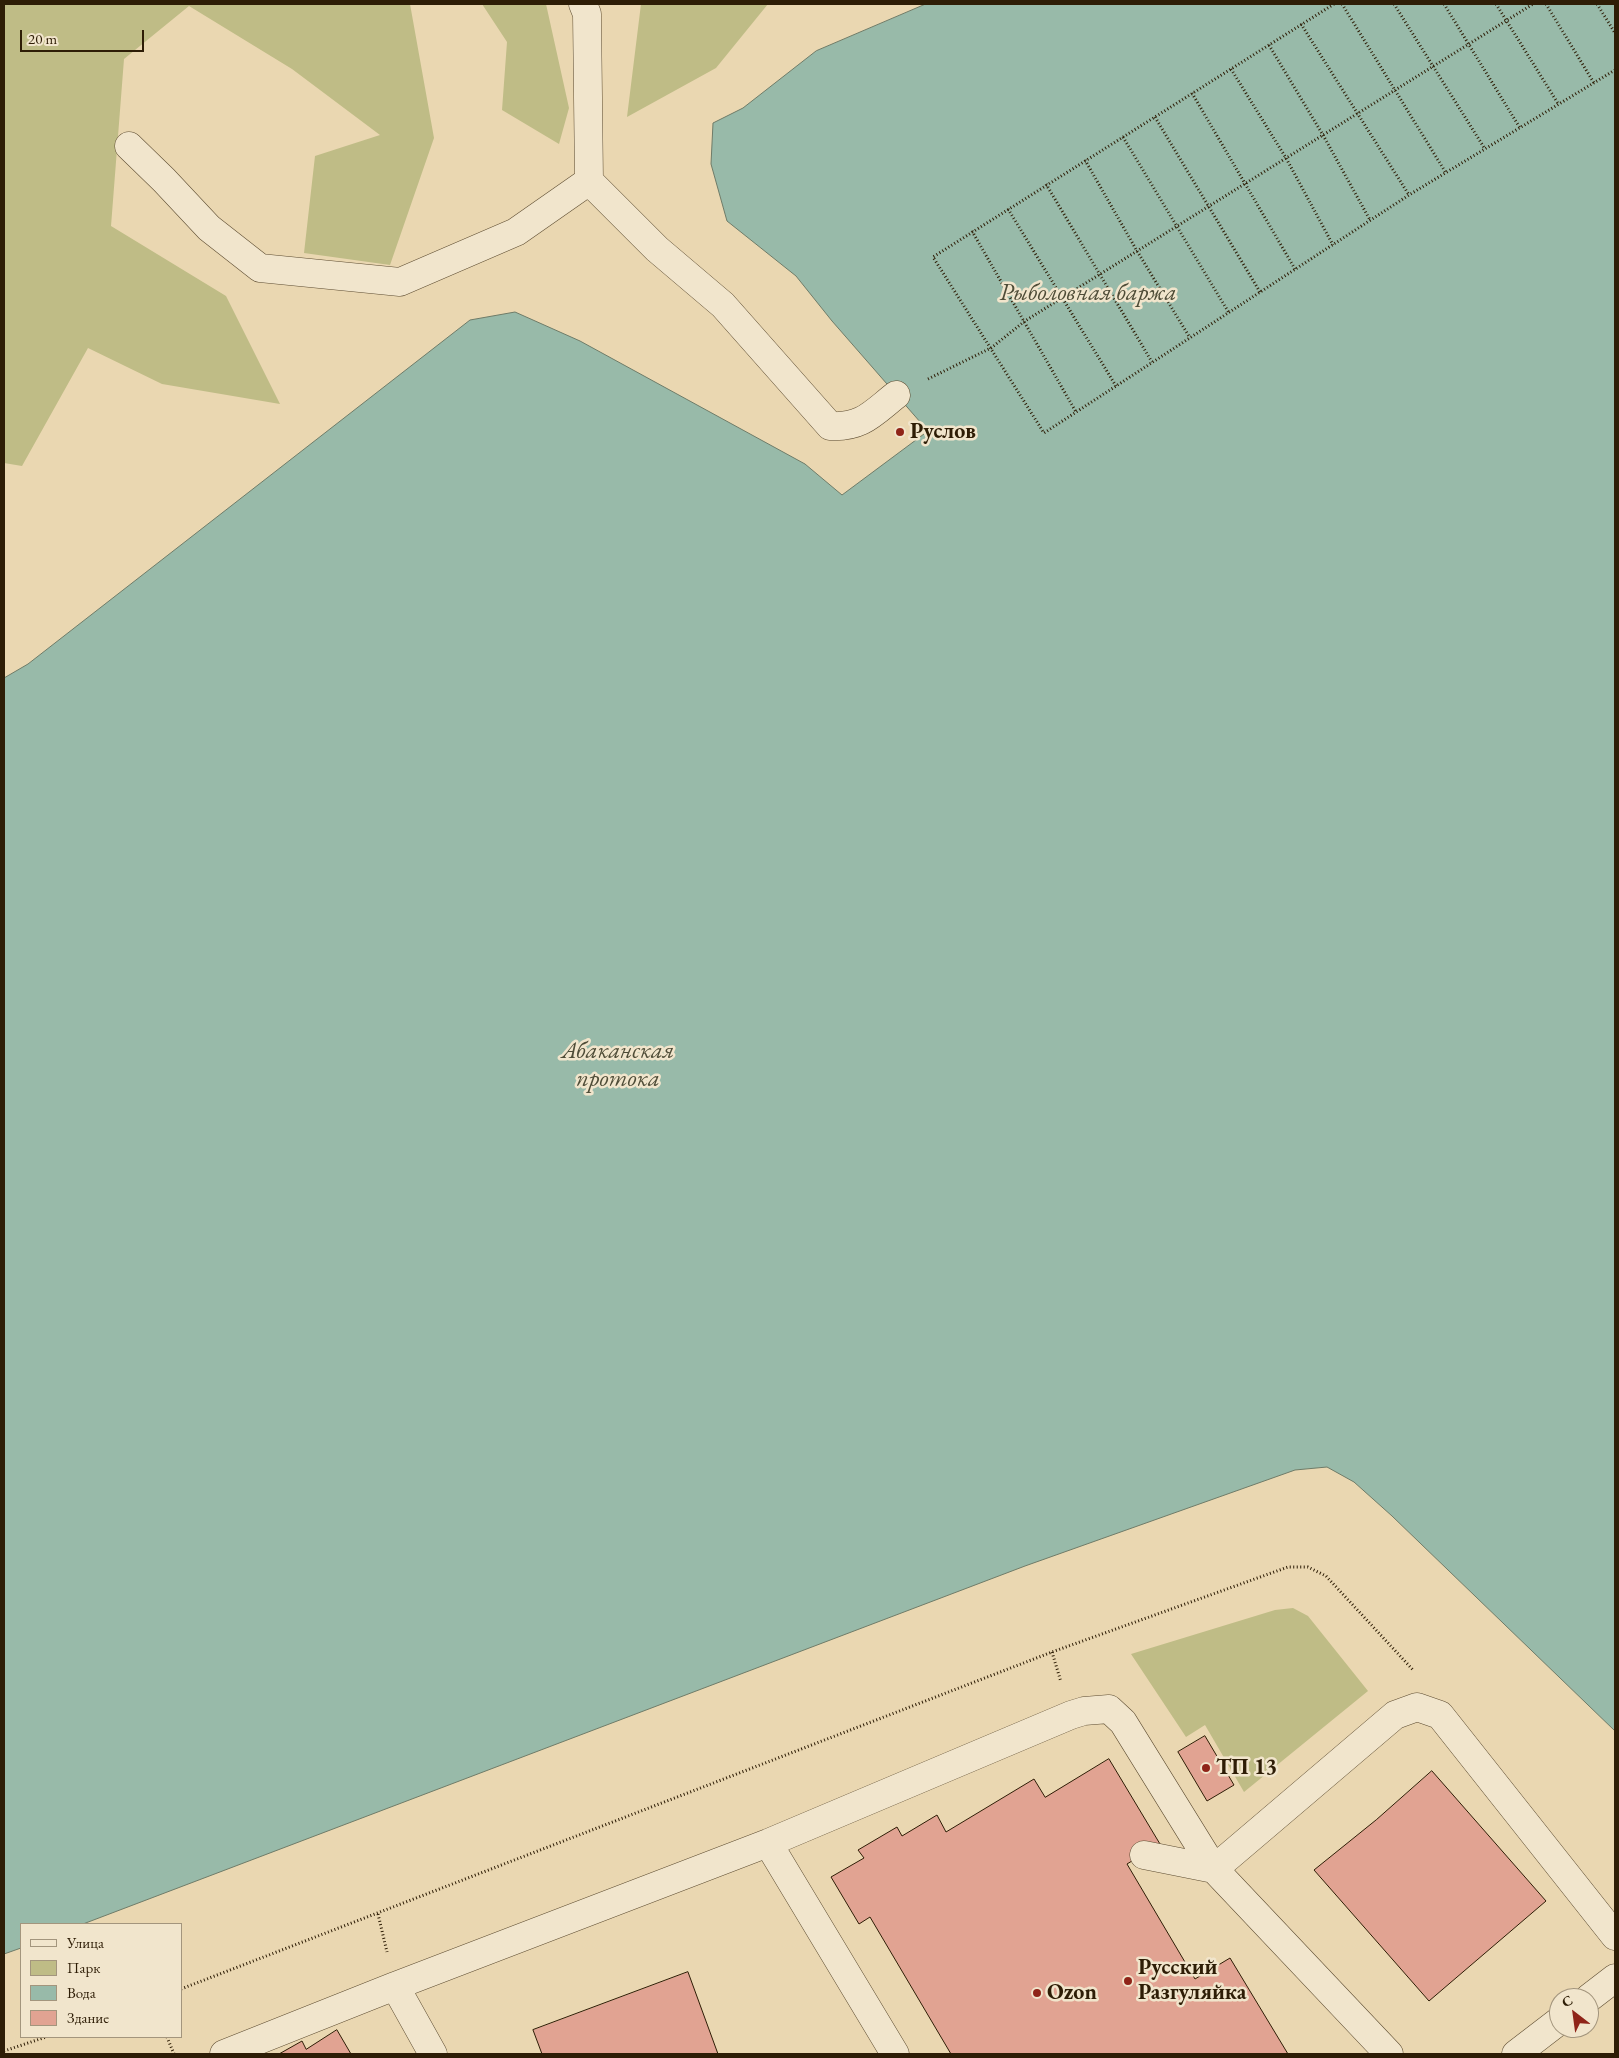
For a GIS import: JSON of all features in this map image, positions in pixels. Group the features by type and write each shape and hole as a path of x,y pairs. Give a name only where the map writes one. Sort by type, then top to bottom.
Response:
{"lane":[{"path":"583,4 587,14 589,181 657,249 724,305 830,426 846,427 863,421 896,395"},
{"path":"129,146 209,228 260,268 400,282 516,232 589,181"},
{"path":"1214,1869 1395,1715 1417,1708 1440,1716 1615,1936"},
{"path":"224,2054 395,1986 768,1843 1071,1715 1084,1711 1109,1710 1123,1722 1214,1869 1389,2054"},
{"path":"768,1843 895,2054"},
{"path":"1144,1855 1214,1869"},
{"path":"1599,1990 1615,1978"},
{"path":"395,1986 433,2054"},
{"path":"1516,2054 1549,2029"}],"path":[{"path":"1334,4 933,257 1044,433 1409,195 1615,70"},
{"path":"1342,4 1446,173"},
{"path":"1394,4 1485,149"},
{"path":"1444,4 1520,128"},
{"path":"1496,4 1559,105"},
{"path":"896,395 991,348 1025,321 1533,4"},
{"path":"1546,4 1594,83"},
{"path":"1597,4 1615,33"},
{"path":"1301,24 1409,195"},
{"path":"1269,45 1323,135 1370,220"},
{"path":"1231,69 1286,158 1332,245"},
{"path":"1192,93 1295,269"},
{"path":"1155,117 1207,207 1260,292"},
{"path":"1123,137 1229,313"},
{"path":"1085,160 1190,338"},
{"path":"1046,184 1152,362"},
{"path":"1008,209 1116,386"},
{"path":"972,231 1076,412"},
{"path":"4,2051 43,2038"},
{"path":"168,2038 174,2054"}],"green space":[{"path":"4,4 410,4 434,138 390,265 304,253 315,156 380,135 292,69 189,6 124,59 111,226 226,296 280,404 162,384 88,348 22,466 4,463"},
{"path":"482,4 546,4 569,108 559,144 502,110 507,42"},
{"path":"641,4 768,4 716,68 627,117"},
{"path":"1293,1608 1308,1616 1368,1691 1244,1792 1205,1725 1186,1737 1131,1654 1275,1610"}],"water":[{"name":"Абаканская протока","path":"926,4 1615,4 1615,1731 1392,1516 1354,1482 1327,1467 1295,1470 1025,1566 86,1923 20,1923 20,1948 4,1954 4,678 28,664 470,320 515,312 580,341 805,464 842,495 928,431 832,321 796,276 727,221 711,164 713,123 743,108 816,51"}],"building":[{"name":"ТП 13","path":"1205,1736 1234,1785 1207,1801 1178,1752"},
{"path":"1109,1759 1160,1844 1127,1864 1195,1979 1230,1958 1288,2054 951,2054 870,1917 859,1924 831,1877 864,1858 858,1850 897,1827 902,1836 937,1815 946,1832 1034,1779 1045,1797"},
{"path":"1432,1771 1546,1901 1429,2001 1314,1870 1376,1820"},
{"path":"688,1972 718,2054 542,2054 533,2030"},
{"path":"337,2030 351,2054 279,2054 302,2041 306,2049"}],"place":[{"name":"Руслов","path":"900,432"},
{"name":"ТП 13","path":"1206,1768"},
{"name":"Русский Разгуляйка","path":"1128,1981"},
{"name":"Ozon","path":"1037,1993"}],"water label":[{"name":"Рыболовная баржа","path":"1088,293"}]}
